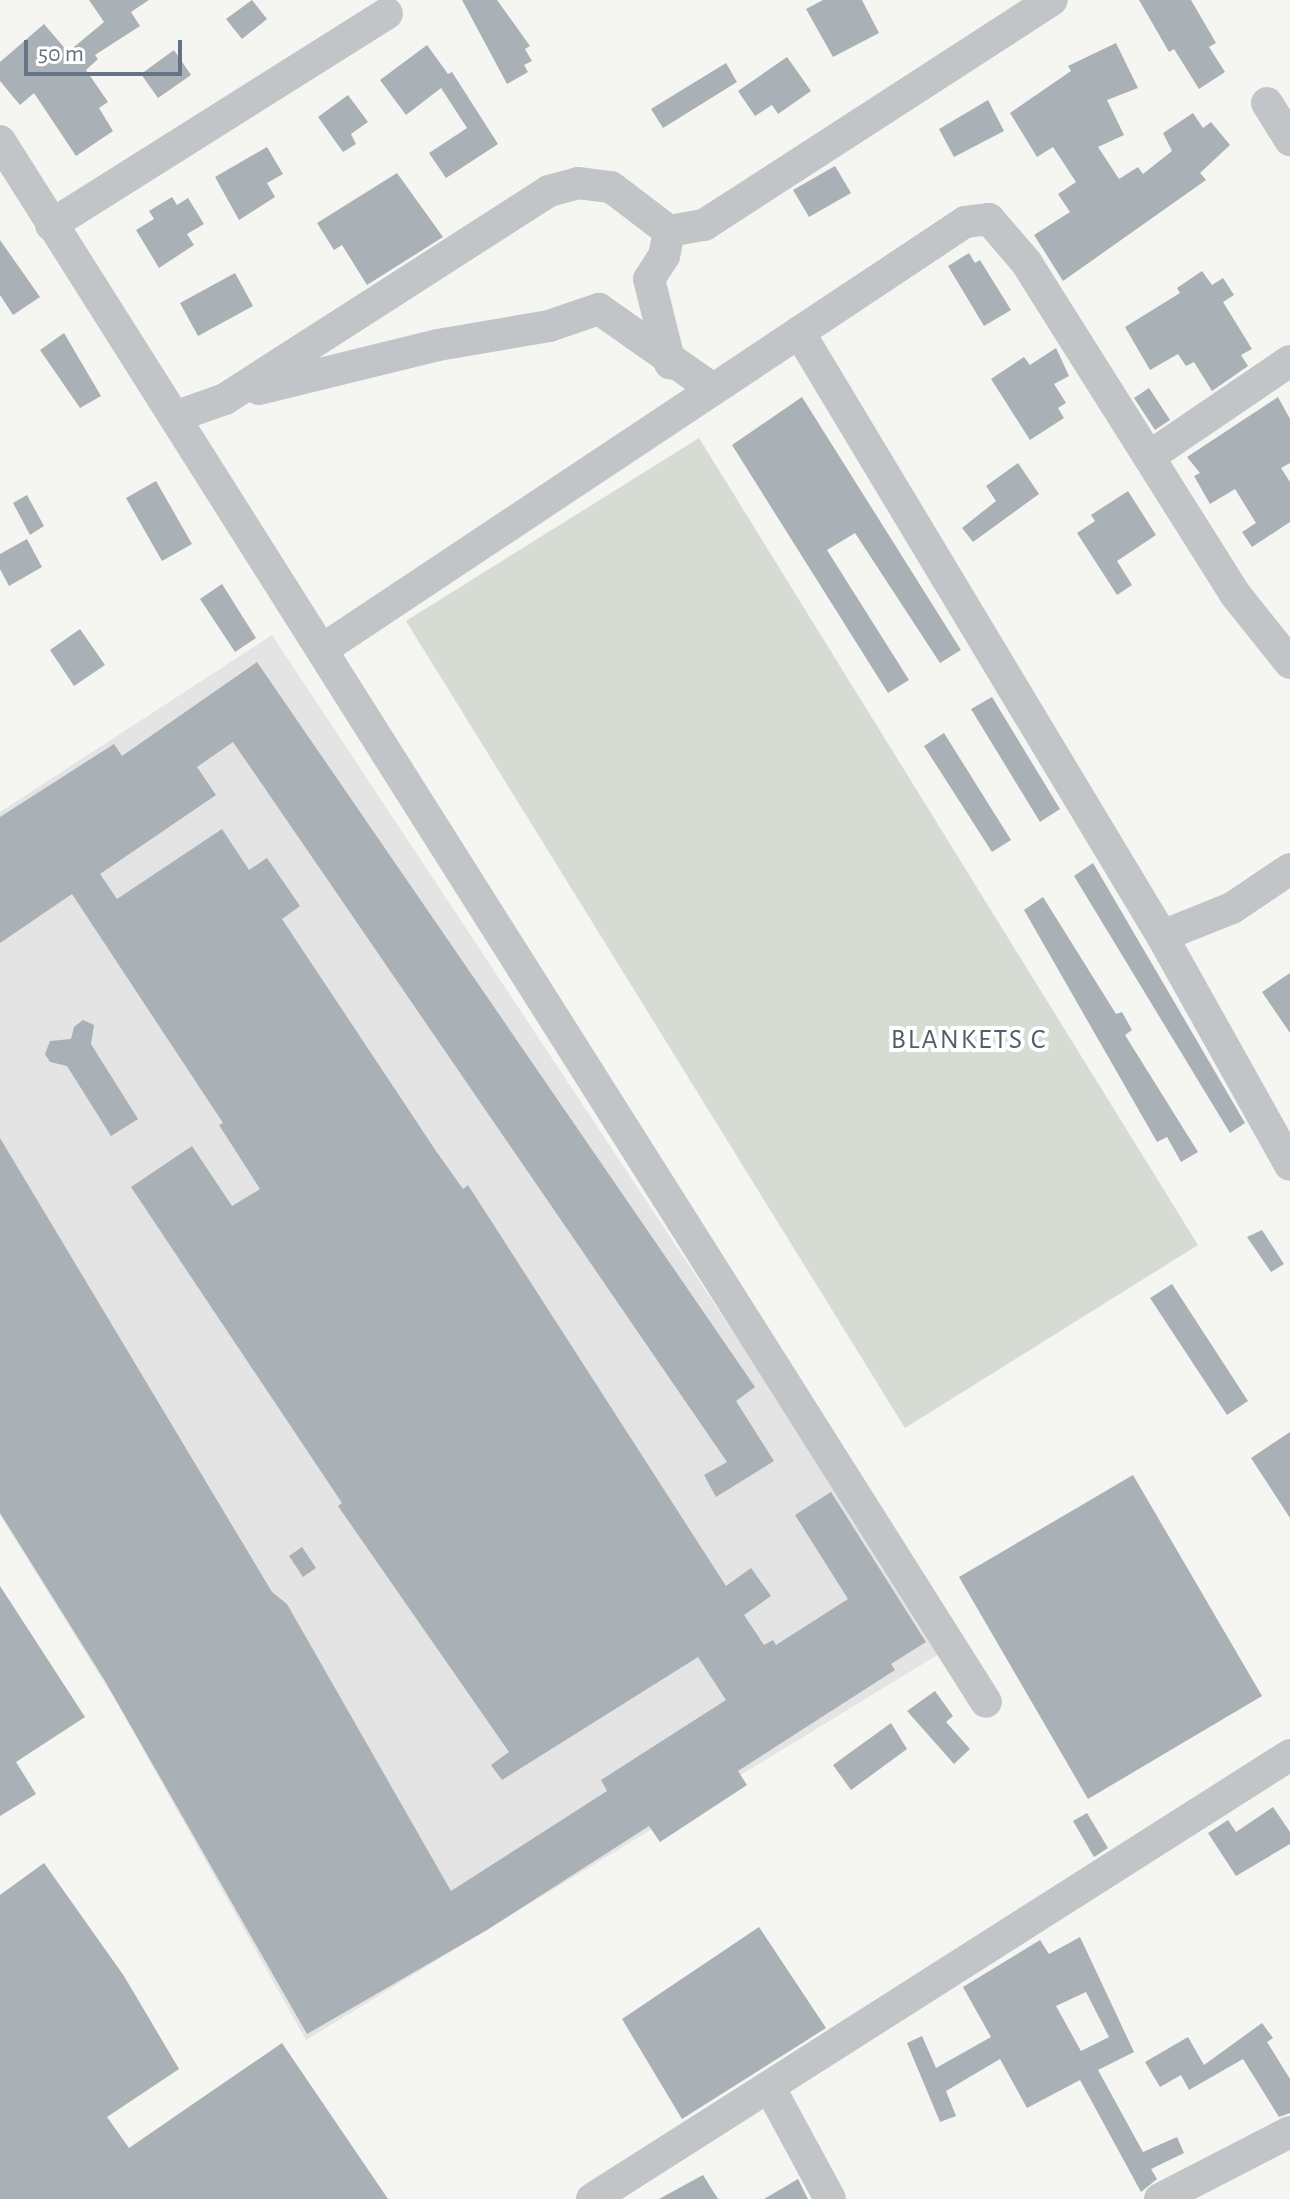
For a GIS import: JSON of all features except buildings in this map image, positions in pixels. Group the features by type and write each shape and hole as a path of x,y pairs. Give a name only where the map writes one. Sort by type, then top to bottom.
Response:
{"street":[{"path":"225,399 549,191 578,183 611,187 669,231 704,225 1052,0"},
{"path":"51,225 387,13"},
{"path":"1267,103 1290,140"},
{"path":"0,141 51,225 177,416 986,1702"},
{"path":"323,649 710,387 965,222 989,219 1026,262 1235,594 1290,663"},
{"path":"669,231 664,256 649,279 670,363"},
{"path":"177,416 225,399 438,345 549,326 599,309 670,363 710,387"},
{"path":"799,332 1162,936 1290,1165"},
{"path":"1150,456 1290,361"},
{"path":"1162,936 1232,908 1290,869"},
{"path":"592,2199 1290,1755"},
{"path":"770,2088 830,2199"},
{"path":"1160,2199 1290,2132"}],"shaded area":[{"path":"699,438 1198,1245 905,1428 406,621"},
{"path":"272,635 944,1651 306,2040 117,1703 0,1515 0,812"}],"district":[{"name":"BLANKETS C","path":"969,1040"}]}
